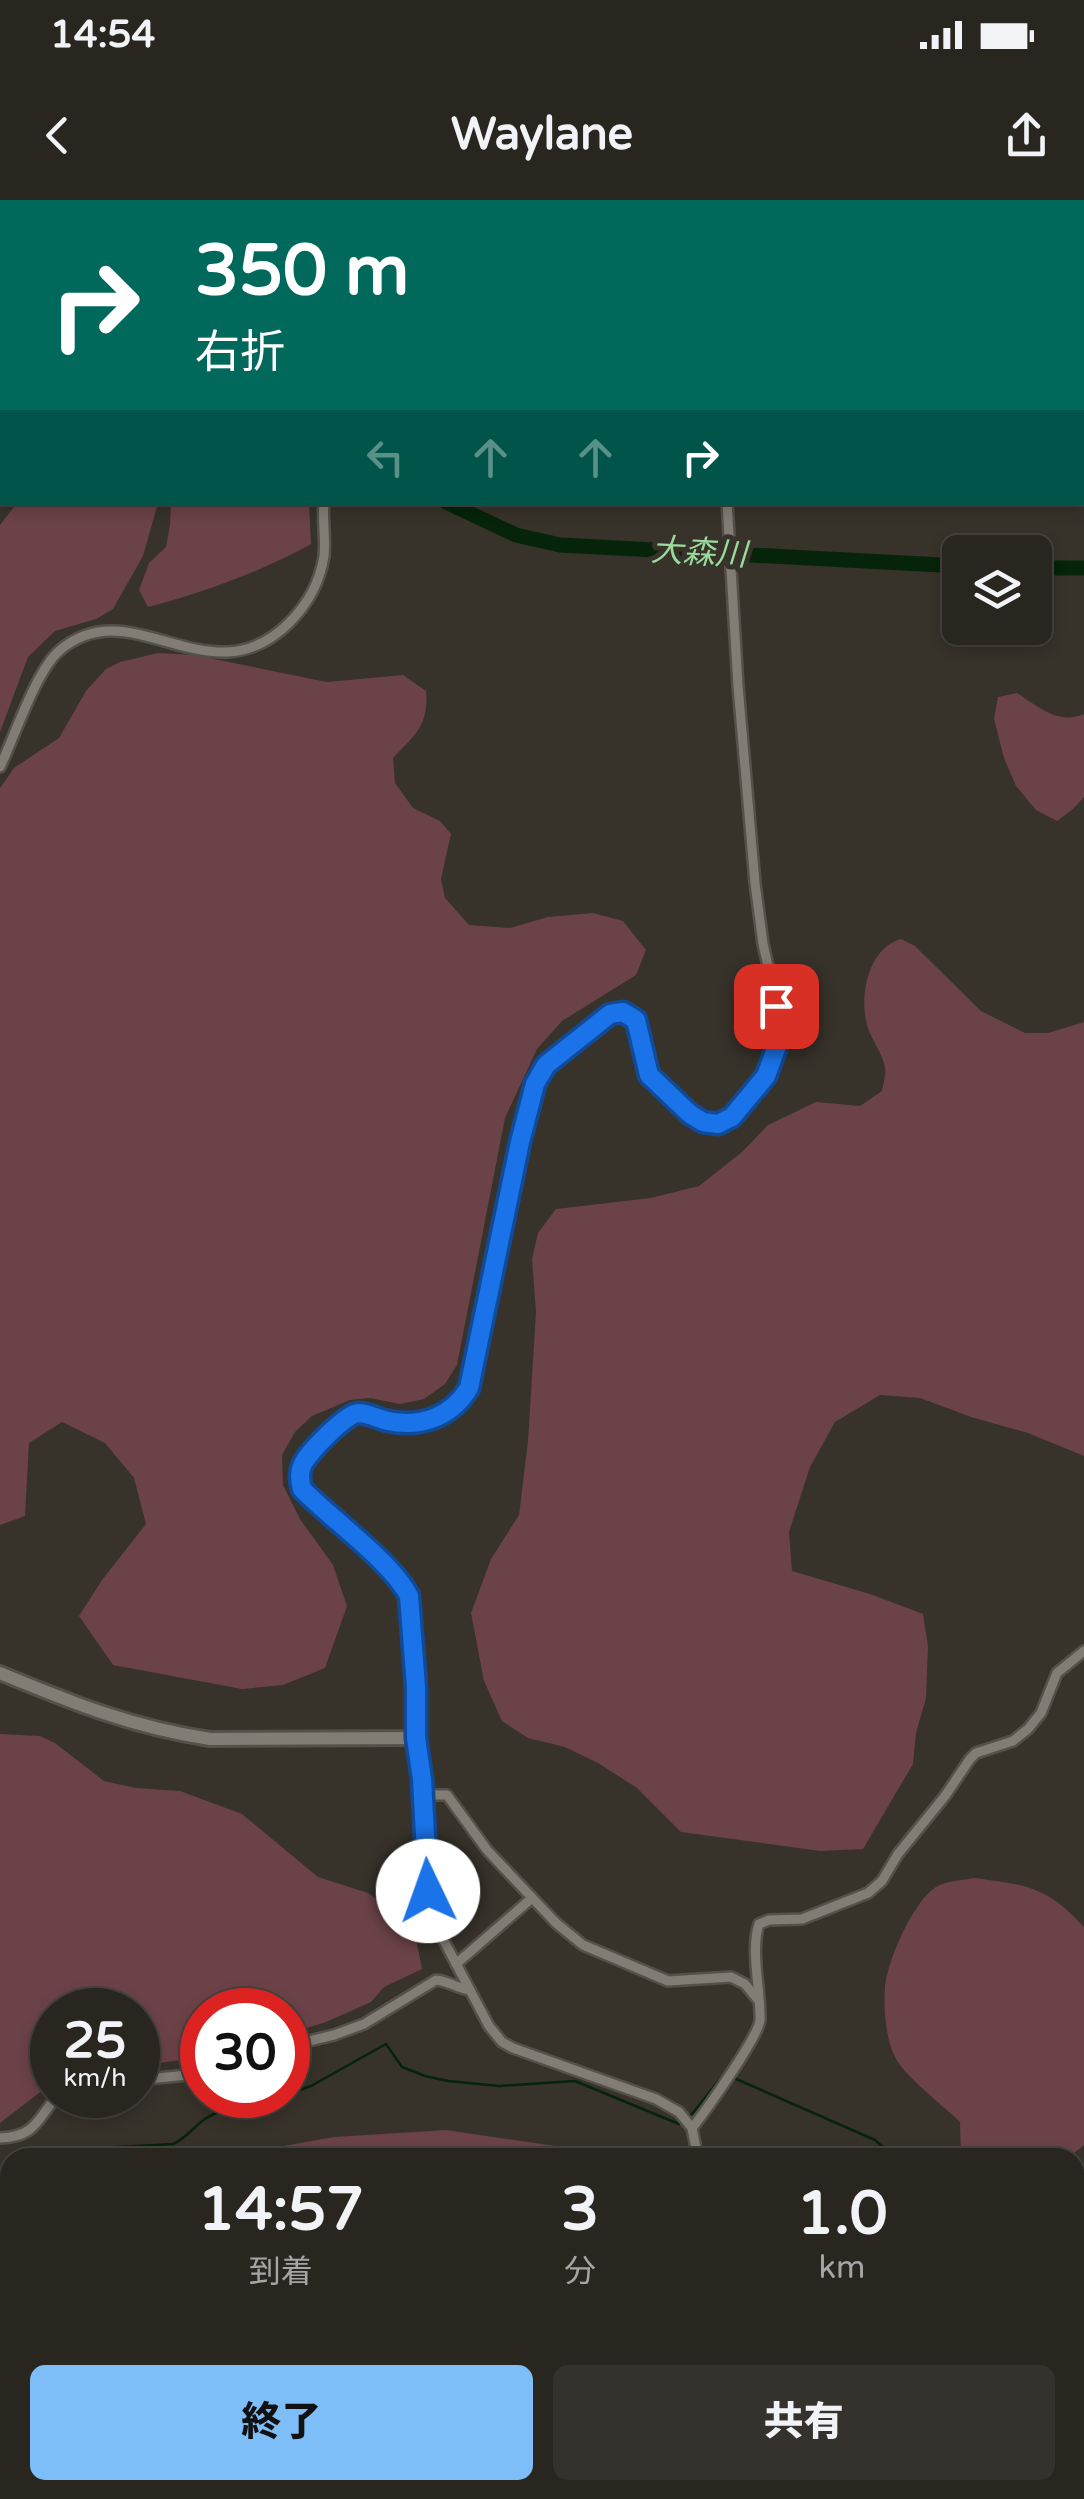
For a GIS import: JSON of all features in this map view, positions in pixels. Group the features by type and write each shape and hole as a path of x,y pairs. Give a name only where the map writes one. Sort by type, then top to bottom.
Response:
{"street":[{"path":"0,767 44,671 58,652 71,643 117,630 200,651 227,653 268,640 284,628 299,614 318,576 324,548 324,505"},
{"path":"696,2148 692,2128 680,2112 656,2099 514,2048 502,2042 489,2026 443,1939 430,1905 409,1596 389,1569 302,1489 300,1482 302,1465 350,1415 362,1413 389,1422 424,1422 440,1417 469,1388 535,1084 546,1065 563,1050 610,1014 631,1015 639,1026 649,1075 690,1114 712,1124 732,1117 766,1076 777,1046 776,1006 755,883 727,505"},
{"path":"692,2128 759,2028 759,1924 802,1919 876,1887 970,1759 1012,1742 1028,1729 1041,1713 1058,1673 1084,1652"},
{"path":"0,1673 112,1717 210,1740 416,1738"},
{"path":"422,1796 447,1795 487,1850 571,1936 590,1949 668,1981 730,1977 744,1984 759,2001"},
{"path":"456,1964 532,1898"},
{"path":"310,2040 364,2024 430,1981 470,1990"},
{"path":"0,2138 14,2138 32,2129 40,2118"}],"shaded area":[{"path":"15,505 157,505 143,556 113,609 96,619 55,631 28,657 0,732 0,525"},
{"path":"171,505 309,505 311,544 232,580 148,607 139,590 149,563 166,547"},
{"path":"158,653 194,655 327,682 403,675 426,691 426,703 419,729 393,758 395,783 413,808 440,821 451,834 441,879 445,898 469,925 510,928 548,917 593,913 623,921 646,950 636,975 562,1021 537,1049 505,1118 457,1365 445,1384 424,1399 400,1404 370,1398 350,1400 312,1416 295,1432 282,1455 283,1485 300,1519 333,1565 347,1606 325,1668 283,1685 242,1689 113,1665 79,1616 146,1524 134,1478 105,1443 62,1422 29,1443 25,1516 0,1525 0,788 14,768 59,738 86,691 106,669"},
{"path":"1017,693 1057,716 1084,714 1084,797 1057,821 1036,810 1016,786 1004,758 994,719 998,697"},
{"path":"901,939 915,946 981,1011 1025,1033 1048,1033 1084,1022 1084,1456 1028,1433 920,1398 880,1395 835,1422 810,1467 789,1532 792,1571 923,1614 928,1646 926,1698 916,1733 913,1764 863,1849 820,1851 681,1832 637,1788 598,1763 565,1747 528,1738 502,1721 484,1681 471,1613 491,1559 519,1515 536,1312 532,1259 538,1233 556,1209 651,1198 699,1186 742,1152 768,1125 816,1102 860,1106 882,1091 885,1068 867,1025 864,1001 874,963 890,944"},
{"path":"0,1734 40,1736 104,1781 180,1791 242,1814 318,1877 368,1893 400,1915 416,1939 422,1969 384,1987 371,2002 310,2027 310,1988 180,1988 180,2060 160,2063 160,1988 30,1988 30,2100 0,2123"},
{"path":"974,1878 1035,1890 1058,1903 1084,1927 1084,2145 1080,2148 961,2148 960,2122 906,2072 892,2050 884,2005 891,1963 903,1933 927,1894 950,1882"},
{"path":"446,2130 558,2148 273,2148 334,2137"}],"waterway":[{"name":"大森川","path":"452,505 516,535 560,545 942,565"},
{"name":"大森川","path":"1052,568 1084,568"},
{"path":"310,2086 386,2044 402,2067 425,2076 499,2086 575,2081 679,2124 727,2075"},
{"path":"734,2078 875,2140 884,2148"},
{"path":"99,2148 173,2144 207,2118"}],"route":[{"path":"428,1891 409,1596 389,1569 302,1489 302,1465 350,1415 362,1413 389,1422 424,1422 454,1407 469,1388 520,1142 535,1084 546,1065 610,1014 623,1012 631,1015 639,1026 649,1075 690,1114 703,1122 718,1124 732,1117 760,1086 772,1064 778,1034 776,1006"}]}
